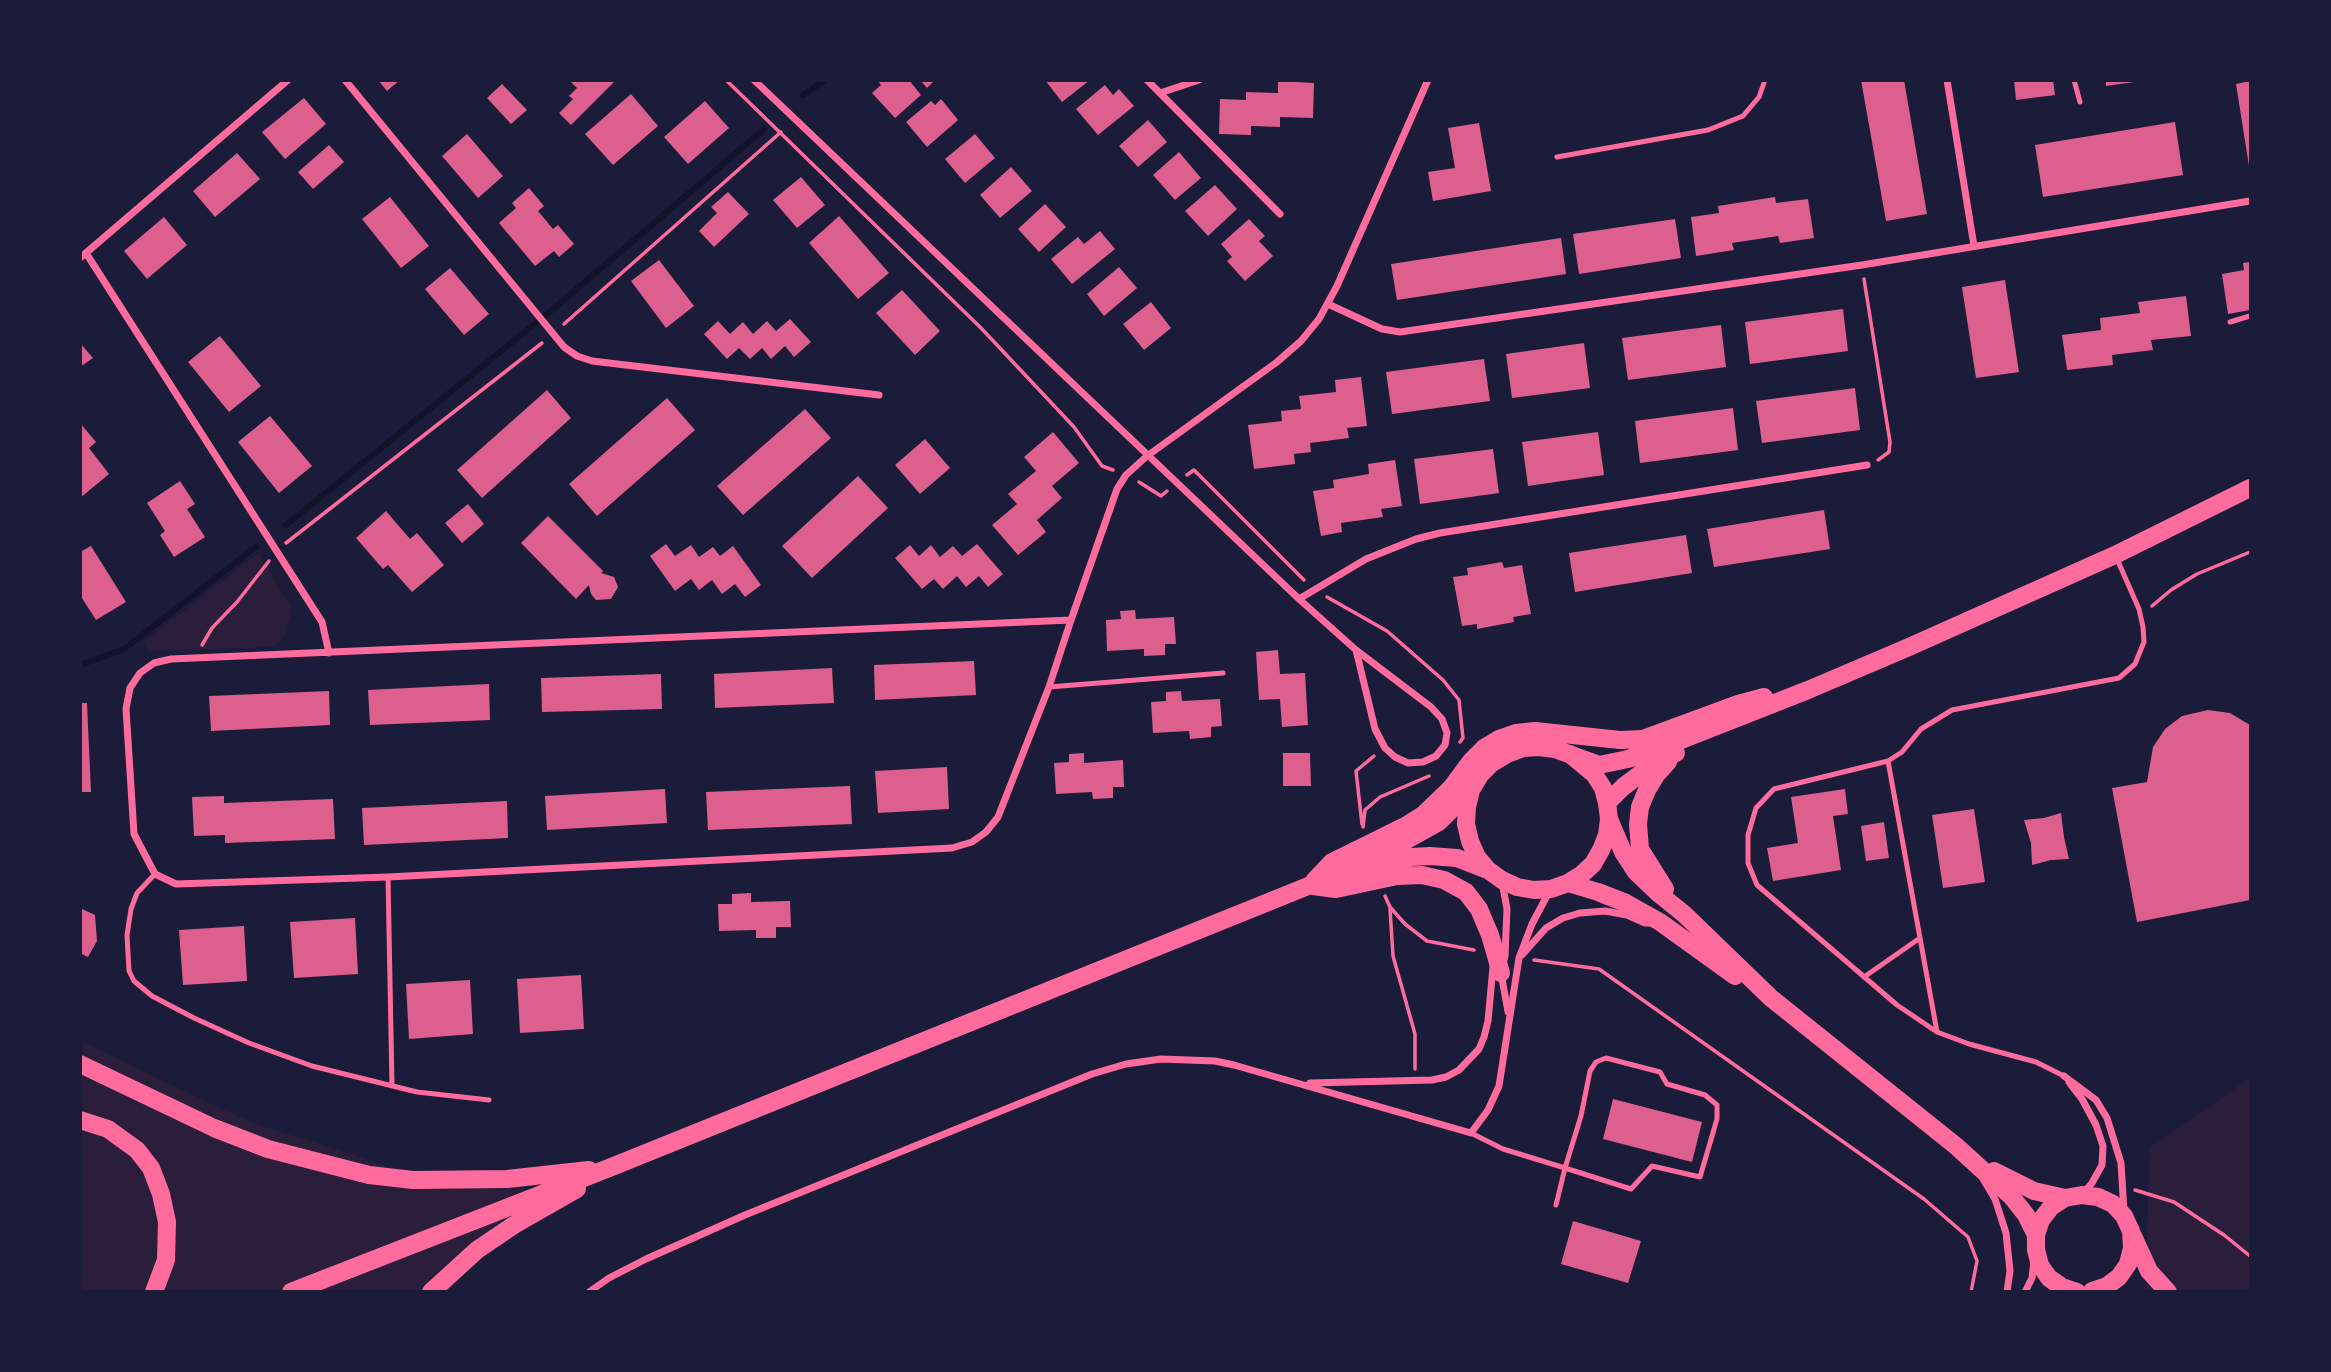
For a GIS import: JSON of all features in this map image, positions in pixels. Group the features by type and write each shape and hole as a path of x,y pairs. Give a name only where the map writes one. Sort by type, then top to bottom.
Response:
{"main road":[{"path":"291,1292 610,1168 1309,886 1439,822 1471,790 1480,775 1492,763 1507,754 1523,748 1539,747 1555,749 1599,765 1628,759 1808,690 2115,555 2250,488"},
{"path":"1309,886 1332,862 1407,825 1423,814 1451,788 1484,748 1499,739 1516,733 1535,731 1595,738 1643,739 1738,704 1777,693 1808,690"},
{"path":"1560,886 1581,875 1597,857 1607,835 1608,811 1623,787 1652,765 1783,707 1808,690"},
{"path":"1678,752 1656,775 1647,790 1640,807 1637,838 1648,864 1684,914"},
{"path":"1570,754 1594,775 1602,788 1623,852 1636,872 1771,998 1962,1152 2011,1196 2026,1215 2036,1242 2040,1265 2049,1278 2062,1287 2077,1292 2093,1291 2107,1286 2119,1277 2128,1264 2132,1248 2127,1224"},
{"path":"1471,790 1466,824 1470,841 1477,857 1495,875"},
{"path":"1309,886 1411,857 1457,858 1525,889 1560,886 1598,892 1626,903 1660,922 1752,989 1771,998"},
{"path":"1309,886 1336,889 1397,876 1422,875 1444,880 1466,892 1479,909 1501,974"},
{"path":"80,1064 236,1136 317,1163 369,1175 413,1180 507,1179 610,1168"},
{"path":"80,1120 115,1133 137,1150 151,1168 161,1194 167,1222 166,1260 155,1292"},
{"path":"1962,1152 2003,1177 2035,1191 2098,1197 2113,1204 2127,1224 2149,1271 2168,1292"},
{"path":"431,1292 477,1250 610,1168"},
{"path":"2036,1242 2041,1220 2046,1213 2051,1207 2073,1196"}],"street":[{"path":"288,80 83,256 322,622 329,653"},
{"path":"345,80 564,347 577,356 593,361 878,395"},
{"path":"754,80 1299,599 1356,650 1431,707 1442,719 1447,733 1445,746 1436,756 1423,762 1408,763 1385,748 1375,729 1356,650"},
{"path":"1147,80 1280,215"},
{"path":"1160,93 1199,80"},
{"path":"1071,620 171,659 154,663 140,673 130,688 126,709 134,834 155,874 176,884 388,877 952,848 972,842 986,832 998,817 1049,687 1117,489 1126,475 1147,456 1277,362 1301,341 1319,319 1427,80"},
{"path":"1947,80 1974,246"},
{"path":"1328,303 1382,329 1400,332 1862,265 2250,201"},
{"path":"1299,599 1366,559 1440,533 1867,465"},
{"path":"1495,875 1507,909 1505,956 1501,974 1508,1016"},
{"path":"589,1292 646,1259 745,1215 1091,1074 1126,1064 1161,1059 1234,1065 1472,1133 1488,1110 1499,1086 1519,958 1532,924 1560,886"},
{"path":"1519,958 1546,928 1563,918 1580,913 1605,911 1626,915 1645,923 1660,922"},
{"path":"1302,1083 1416,1081 1446,1077 1459,1070 1479,1049 1488,1021 1494,952"},
{"path":"2064,1076 2096,1100 2107,1118 2121,1163 2127,1224"},
{"path":"2064,1076 2082,1099 2096,1125 2103,1146 2102,1165 2092,1183 2073,1196"},
{"path":"1962,1152 1994,1199 2006,1233 2010,1271 2007,1292"},
{"path":"2025,1292 2032,1278 2036,1242"}],"lane":[{"path":"1557,157 1708,130 1743,116 1759,97 1765,80"},
{"path":"2074,80 2080,102"},
{"path":"2230,322 2250,316"},
{"path":"2064,1076 2036,1062 1969,1044 1937,1032 1897,1005 1757,885 1748,863 1748,835 1756,808 1774,789 1888,761 1902,752 1921,729 1952,710 2119,678 2135,664 2144,642 2140,615 2115,555"},
{"path":"1049,687 1223,673"},
{"path":"1888,761 1937,1032"},
{"path":"155,874 137,893 131,909 127,958 134,981 163,1002 249,1042 312,1066 417,1092 489,1100"},
{"path":"388,877 392,1086"},
{"path":"1864,977 1920,938"},
{"path":"1472,1133 1503,1149 1565,1168 1631,1189 1652,1166 1700,1177 1717,1119 1717,1105 1705,1095 1667,1084 1660,1072 1606,1058 1596,1062 1590,1071 1581,1116 1565,1168 1556,1205"}],"path":[{"path":"726,80 981,328 1074,427 1102,466 1126,475 1161,496 1194,470 1293,571 1316,590"},
{"path":"193,659 212,628 237,602 277,550 551,331 781,132"},
{"path":"1862,265 1890,442 1889,452 1867,465"},
{"path":"2140,615 2171,590 2197,574 2250,552"},
{"path":"1385,748 1356,771 1363,829 1365,810 1380,797 1430,776"},
{"path":"1416,1081 1415,1034 1393,956 1390,907 1405,924 1427,941 1458,949 1494,952"},
{"path":"1519,958 1599,969 1924,1199 1968,1237 1977,1261 1971,1292"},
{"path":"2123,1187 2174,1202 2250,1256"}],"shaded area":[{"path":"259,553 292,609 285,635 274,647 149,651 143,642"},
{"path":"80,1041 250,1122 408,1172 541,1191 474,1256 448,1291 81,1291"},
{"path":"2250,1078 2250,1291 2138,1292 2146,1287 2149,1148"}],"building":[{"path":"378,80 400,80 387,91"},
{"path":"877,80 909,80 921,95 895,118 872,93 881,85"},
{"path":"920,80 935,80 927,88"},
{"path":"1045,80 1090,80 1062,102"},
{"path":"1861,80 1904,80 1927,214 1886,221"},
{"path":"2014,80 2053,80 2055,95 2016,100"},
{"path":"2106,80 2134,80 2134,82 2106,86"},
{"path":"1278,81 1314,83 1313,118 1280,117 1280,127 1251,126 1251,135 1219,134 1220,99 1246,100 1246,92 1278,93"},
{"path":"2250,81 2250,166 2249,166 2236,84"},
{"path":"571,82 614,82 571,125 559,113 573,99 569,96 577,88"},
{"path":"502,84 527,110 511,124 487,98"},
{"path":"1105,85 1113,95 1119,89 1134,106 1098,135 1076,109"},
{"path":"631,94 658,126 613,165 585,134"},
{"path":"304,98 326,124 285,159 262,132"},
{"path":"941,99 958,120 927,147 906,122 931,101 935,105"},
{"path":"705,101 729,128 688,164 664,137"},
{"path":"1148,120 1167,142 1138,167 1119,146"},
{"path":"2175,122 2183,175 2043,197 2035,145"},
{"path":"1479,123 1491,191 1433,201 1428,172 1455,168 1448,128"},
{"path":"467,134 503,176 478,198 442,156"},
{"path":"975,134 995,158 965,183 945,159"},
{"path":"329,145 344,162 313,189 298,172"},
{"path":"1179,152 1201,178 1175,200 1153,175"},
{"path":"237,153 260,179 215,217 193,191"},
{"path":"1011,167 1032,191 1000,218 980,195"},
{"path":"801,177 825,205 797,228 773,200"},
{"path":"1215,185 1237,209 1208,236 1185,211"},
{"path":"529,188 544,206 538,211 553,229 558,225 574,244 559,257 554,251 535,266 499,223 516,208 512,203"},
{"path":"728,192 749,214 714,247 699,231 717,213 711,207"},
{"path":"390,197 429,246 401,268 362,219"},
{"path":"1775,197 1776,203 1808,199 1814,238 1780,243 1778,236 1732,243 1734,250 1696,256 1691,217 1719,213 1718,206"},
{"path":"1045,204 1066,227 1039,252 1018,229"},
{"path":"839,216 889,273 858,299 809,243"},
{"path":"164,217 187,245 147,279 124,251"},
{"path":"1249,219 1265,236 1259,241 1273,256 1245,281 1227,261 1232,257 1221,244"},
{"path":"1675,219 1681,258 1579,274 1573,234"},
{"path":"1100,231 1115,249 1072,284 1051,259 1078,237 1084,244"},
{"path":"1561,238 1566,274 1397,300 1391,264"},
{"path":"659,260 694,306 666,328 631,281"},
{"path":"2250,262 2250,310 2228,314 2222,274 2244,270 2243,263"},
{"path":"1119,267 1137,288 1104,316 1087,294"},
{"path":"450,268 489,314 464,335 425,289"},
{"path":"2005,280 2019,372 1976,378 1962,287"},
{"path":"902,290 940,331 915,355 876,313"},
{"path":"2186,296 2191,336 2151,340 2153,350 2112,355 2113,365 2067,370 2062,335 2101,330 2100,318 2140,313 2138,302"},
{"path":"1151,302 1171,328 1144,350 1123,324"},
{"path":"1843,309 1848,351 1750,364 1745,322"},
{"path":"790,319 811,342 794,357 785,346 771,359 762,348 750,359 739,348 727,359 704,334 718,321 730,334 743,322 753,334 767,321 776,331"},
{"path":"1721,325 1726,367 1628,380 1622,338"},
{"path":"220,336 261,386 229,412 188,362"},
{"path":"80,343 93,358 80,367"},
{"path":"1584,343 1590,388 1512,398 1506,354"},
{"path":"1484,359 1490,401 1392,414 1386,372"},
{"path":"1361,377 1367,426 1347,428 1349,438 1310,443 1311,452 1294,454 1295,464 1254,469 1248,425 1282,421 1281,411 1301,409 1299,396 1336,392 1335,380"},
{"path":"1855,388 1860,430 1762,443 1756,401"},
{"path":"547,390 571,418 482,498 457,470"},
{"path":"667,398 695,430 597,516 569,484"},
{"path":"1733,408 1738,450 1640,463 1635,421"},
{"path":"805,409 831,438 743,515 717,486"},
{"path":"270,416 312,466 279,493 238,442"},
{"path":"80,423 96,442 89,448 109,474 80,498"},
{"path":"1053,432 1079,463 1052,486 1062,498 1037,520 1046,532 1018,555 992,525 1017,504 1008,494 1036,471 1024,457"},
{"path":"1598,432 1604,475 1528,486 1522,442"},
{"path":"925,439 950,468 920,494 895,465"},
{"path":"1493,449 1499,493 1420,504 1414,459"},
{"path":"1395,460 1402,506 1381,509 1383,517 1341,523 1342,532 1321,536 1313,491 1334,488 1333,480 1369,474 1368,464"},
{"path":"858,476 888,508 812,578 782,546"},
{"path":"180,481 195,504 187,509 205,537 174,557 160,535 165,531 147,503"},
{"path":"468,504 484,524 462,543 445,523"},
{"path":"1824,510 1830,549 1714,567 1707,529"},
{"path":"386,511 410,539 417,533 444,565 412,592 388,565 383,569 356,538"},
{"path":"548,516 603,571 601,573 614,577 618,587 611,599 596,600 589,585 576,599 521,543"},
{"path":"1686,535 1692,573 1575,592 1569,553"},
{"path":"666,544 675,556 691,545 699,557 713,547 720,556 733,546 761,585 745,597 735,584 722,594 712,580 699,590 691,579 675,591 650,556"},
{"path":"977,544 1003,574 988,587 979,576 966,587 957,576 943,589 934,579 922,589 895,558 910,545 919,556 931,545 940,557 953,546 962,556"},
{"path":"91,546 126,602 96,620 80,595 80,552"},
{"path":"1502,562 1504,568 1522,565 1531,614 1513,617 1514,622 1477,629 1477,624 1462,626 1453,577 1468,575 1467,568"},
{"path":"1135,610 1136,619 1174,617 1176,644 1165,644 1165,655 1144,656 1144,649 1107,651 1106,620 1121,619 1120,611"},
{"path":"1278,650 1280,674 1305,673 1308,725 1282,727 1280,699 1259,700 1256,652"},
{"path":"974,661 976,695 875,700 874,665"},
{"path":"832,668 834,703 715,708 714,674"},
{"path":"661,674 662,709 542,712 541,678"},
{"path":"489,684 490,720 370,725 368,690"},
{"path":"329,691 330,725 211,731 209,696"},
{"path":"1181,691 1182,701 1220,699 1222,726 1211,727 1211,737 1190,739 1189,731 1153,733 1151,702 1166,701 1166,692"},
{"path":"80,703 87,703 91,792 80,792"},
{"path":"2208,710 2230,713 2250,725 2250,900 2137,922 2112,788 2147,782 2153,747 2165,729 2182,716"},
{"path":"1084,753 1084,763 1123,760 1124,787 1113,787 1113,798 1093,799 1092,792 1056,794 1054,763 1069,762 1069,754"},
{"path":"1283,753 1310,753 1311,786 1283,786"},
{"path":"947,767 949,809 878,813 875,771"},
{"path":"850,786 852,824 708,830 706,792"},
{"path":"665,789 667,823 547,830 545,796"},
{"path":"1845,789 1848,814 1833,816 1841,870 1773,881 1767,848 1798,843 1791,797"},
{"path":"224,796 224,803 333,799 335,839 225,843 225,835 194,836 192,797"},
{"path":"507,801 508,838 364,845 362,808"},
{"path":"1974,809 1985,882 1943,888 1932,815"},
{"path":"2061,813 2069,859 2032,865 2031,843 2024,820"},
{"path":"1884,822 1889,858 1866,861 1861,826"},
{"path":"751,893 751,902 790,901 791,927 776,927 776,938 756,938 756,930 719,931 718,904 732,904 732,894"},
{"path":"80,908 95,915 97,941 88,957 80,953"},
{"path":"355,918 358,974 294,978 290,922"},
{"path":"244,926 247,981 183,985 179,930"},
{"path":"581,975 584,1029 520,1033 517,979"},
{"path":"470,980 473,1034 409,1039 406,984"},
{"path":"1613,1099 1702,1122 1692,1162 1603,1139"},
{"path":"1573,1221 1641,1241 1628,1283 1561,1264"}],"waterway":[{"path":"803,95 825,80"},
{"path":"286,525 558,305 764,129"},
{"path":"80,665 124,649 257,546"}]}
